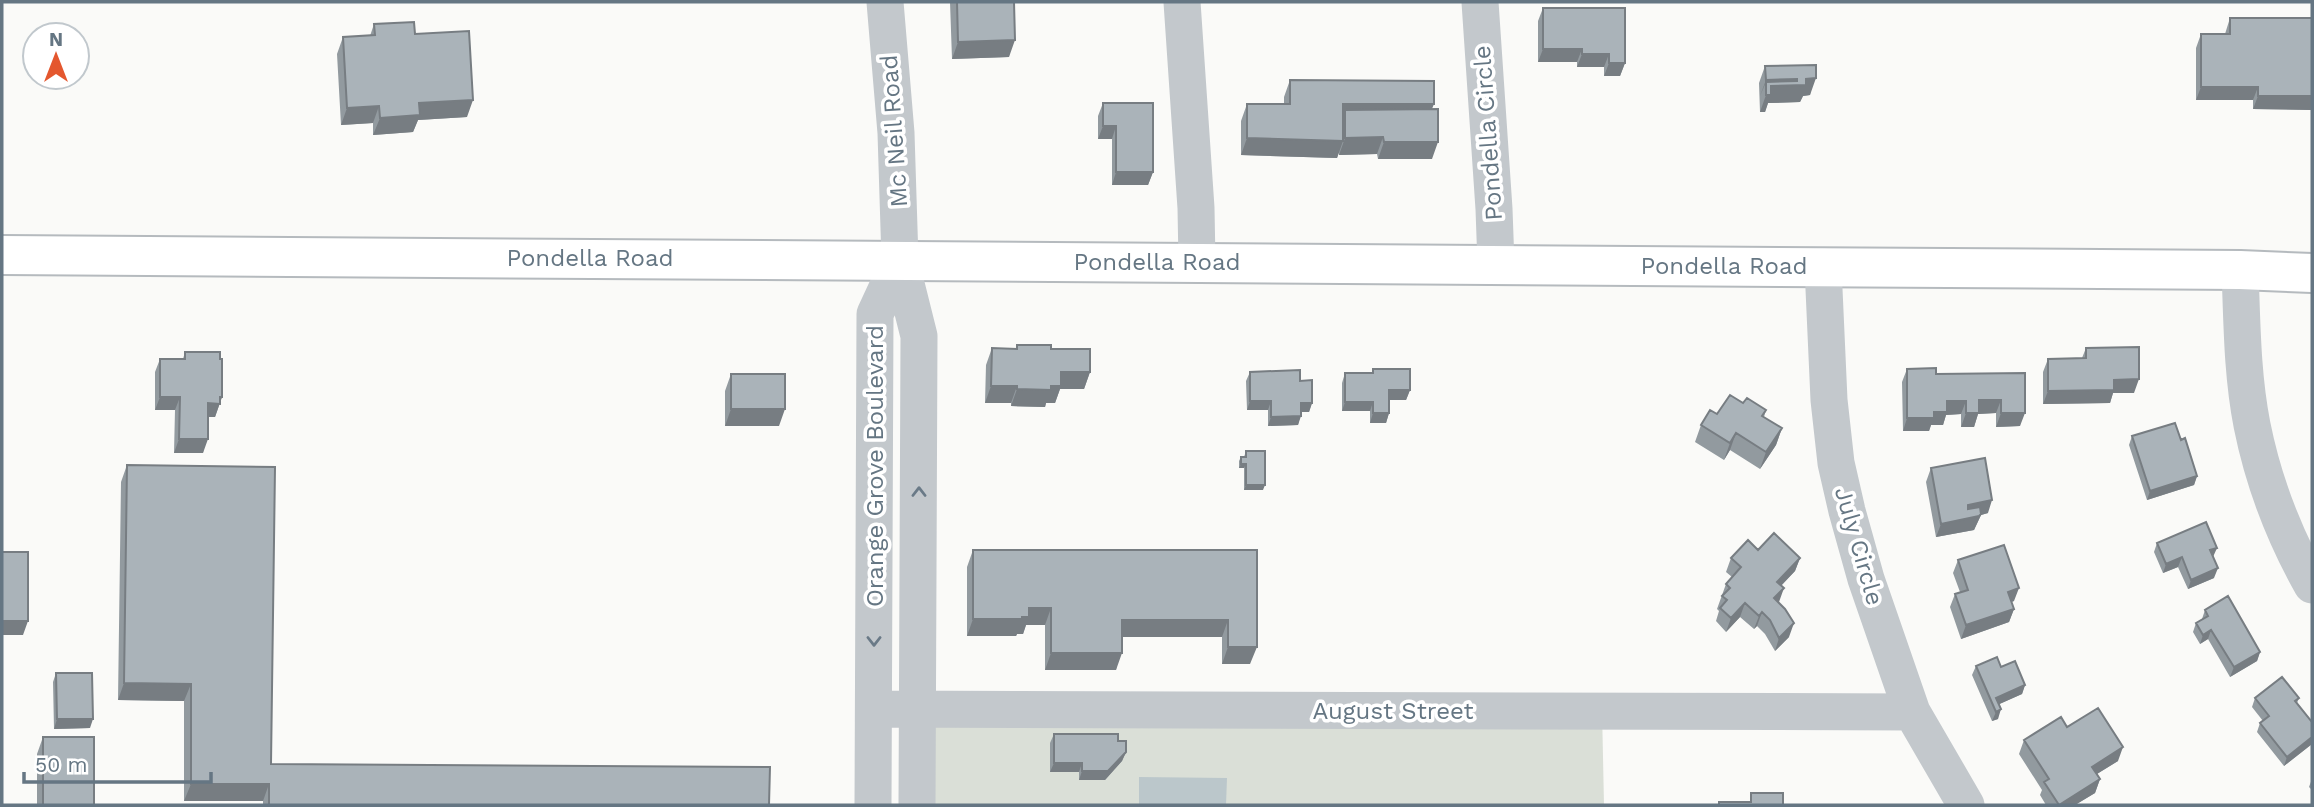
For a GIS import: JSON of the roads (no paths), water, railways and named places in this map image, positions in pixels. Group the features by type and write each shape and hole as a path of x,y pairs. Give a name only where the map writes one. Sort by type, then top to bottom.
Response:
{"main road":[{"name":"Pondella Road","path":"2,255 1496,264 2240,270 2312,273"}],"street":[{"name":"Mc Neil Road","path":"885,2 896,133 900,260"},
{"path":"1182,2 1196,208 1197,262"},
{"name":"Pondella Circle","path":"1480,2 1496,264"},
{"name":"Orange Grove Boulevard","path":"873,805 875,314 900,260"},
{"name":"Orange Grove Boulevard","path":"900,260 919,335 917,805"},
{"name":"July Circle","path":"1823,267 1827,377 1836,463 1866,579 1912,712 1966,805"},
{"path":"2240,270 2242,340 2252,423 2261,462 2279,513 2312,585"},
{"path":"874,533 919,533"},
{"name":"August Street","path":"874,709 1912,712"}]}
